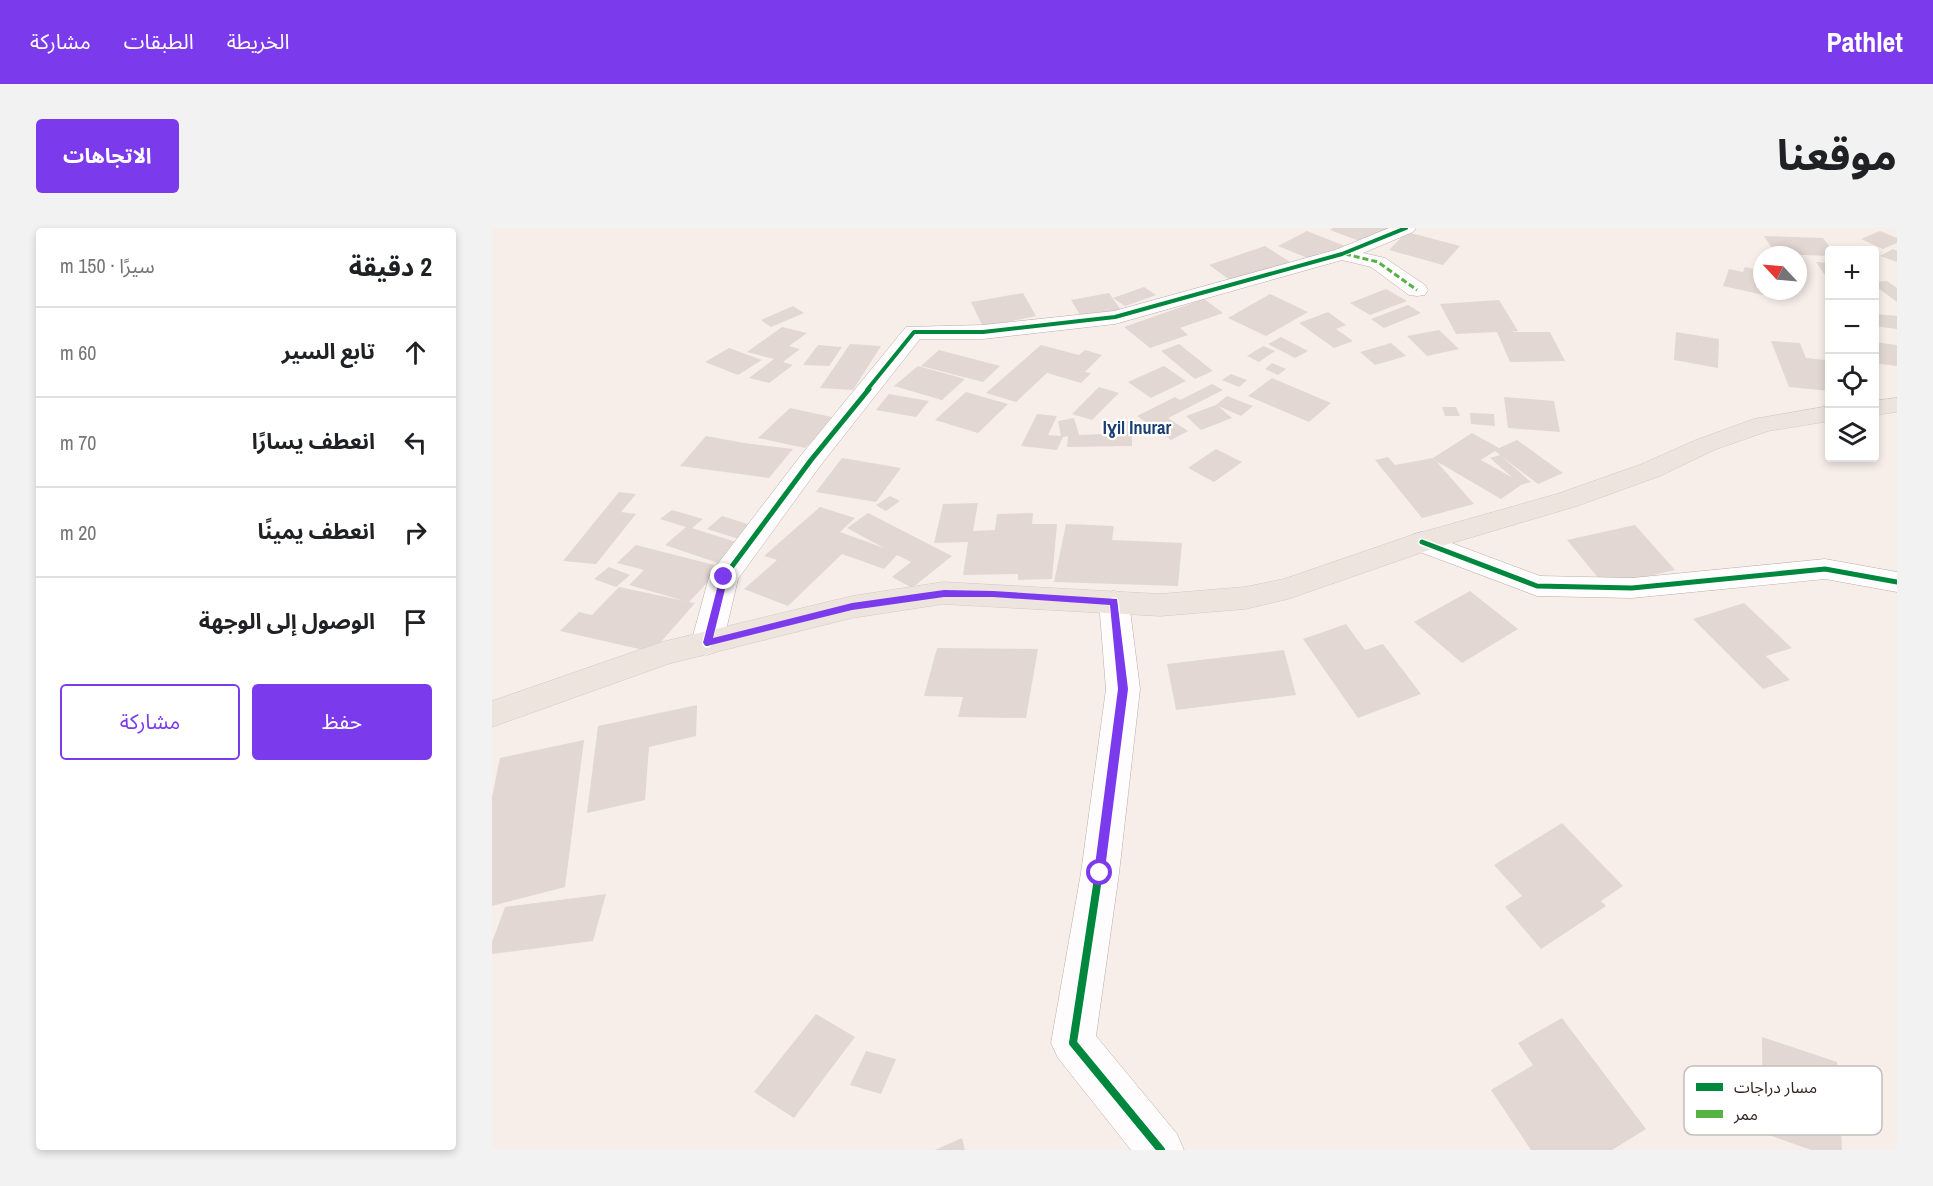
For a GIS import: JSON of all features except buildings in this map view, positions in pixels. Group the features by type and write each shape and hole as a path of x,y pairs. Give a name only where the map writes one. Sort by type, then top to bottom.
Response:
{"main road":[{"path":"1879,407 1897,405"},
{"path":"492,714 662,654 852,606 944,593 1160,605 1245,598 1298,586 1422,542 1567,500 1651,470 1705,445 1763,424 1825,414"}],"street":[{"path":"707,643 724,577 811,460 914,332 983,332 1115,317 1342,254 1407,228"},
{"path":"1342,254 1377,262 1417,290"},
{"path":"1422,542 1537,586 1632,588 1825,569 1897,582"},
{"path":"1114,602 1123,689 1100,873 1073,1043 1161,1150"}],"marked path":[{"path":"1345,254 1378,262 1417,290"}],"cycle path":[{"path":"707,643 724,577 811,460 914,332 983,332 1115,317 1342,254 1406,228"},
{"path":"1422,542 1537,586 1632,588 1825,569 1897,582"},
{"path":"1114,602 1123,689 1100,873 1073,1043 1161,1150"}],"district":[{"name":"Iɣil Inurar","path":"1137,428"}],"route":[{"path":"724,577 707,643 852,606 944,593 1114,602 1123,689 1100,873"}]}
